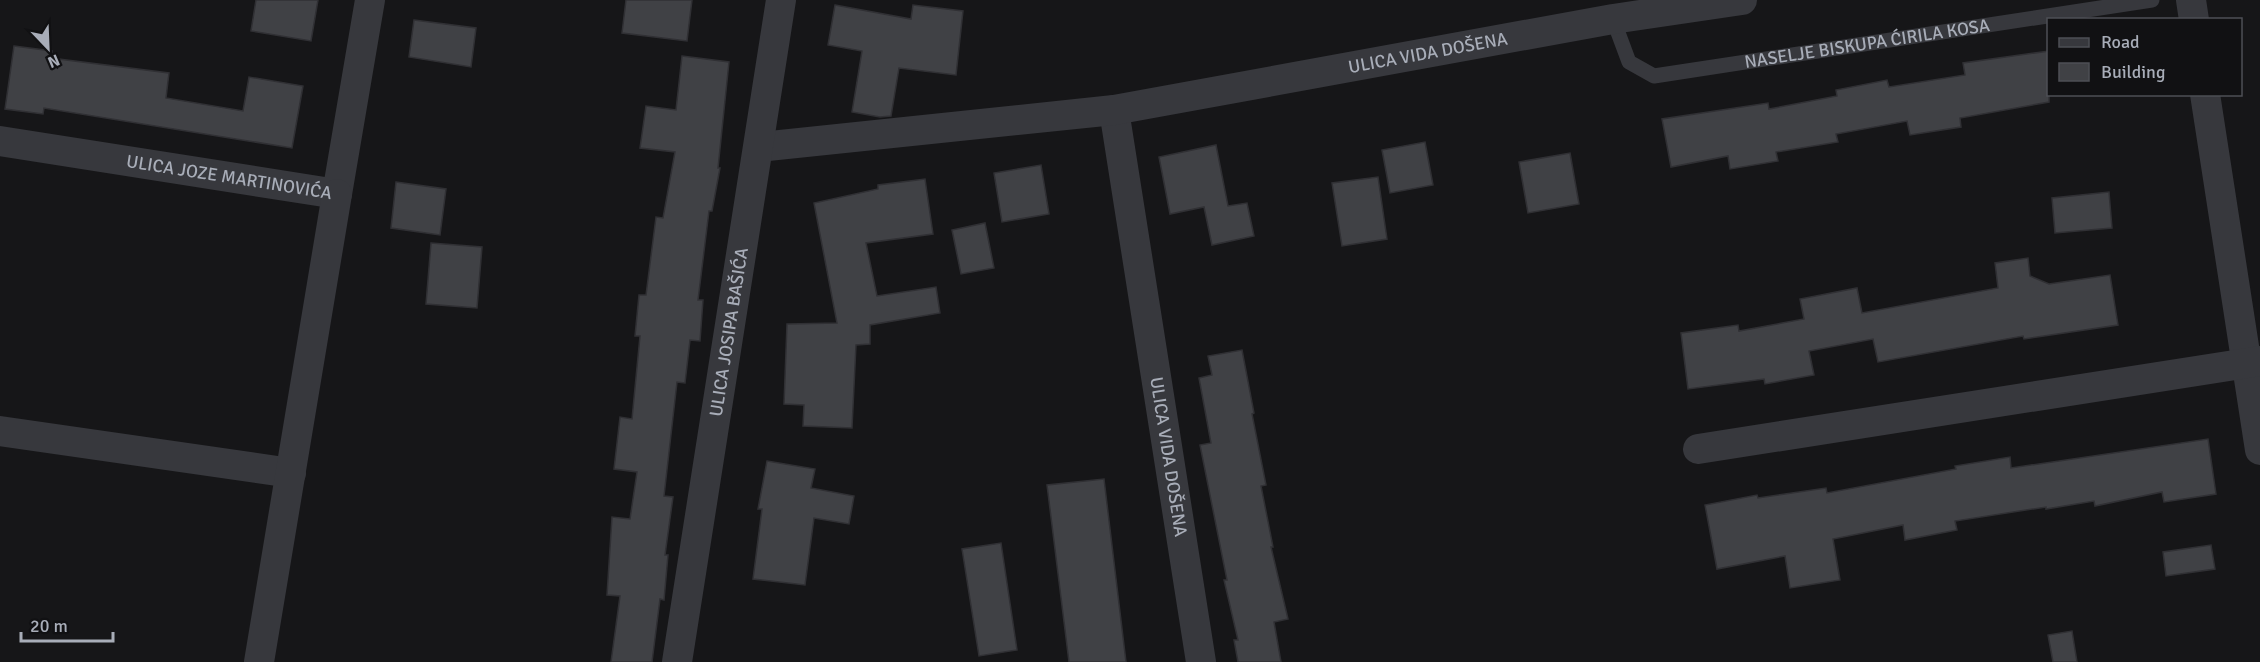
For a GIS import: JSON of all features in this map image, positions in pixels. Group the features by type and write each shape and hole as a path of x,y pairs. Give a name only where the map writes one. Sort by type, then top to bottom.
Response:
{"street":[{"name":"ULICA JOZE MARTINOVIĆA","path":"0,141 337,195 370,0"},
{"name":"ULICA JOSIPA BAŠIĆA","path":"677,662 760,147 781,0"},
{"name":"ULICA VIDA DOŠENA","path":"760,147 1114,110 1613,19 1742,0"},
{"path":"2191,0 2194,18"},
{"path":"2205,96 2253,362 2260,450"},
{"name":"ULICA VIDA DOŠENA","path":"1114,110 1201,662"},
{"path":"260,662 337,195"},
{"path":"1698,449 2253,362"},
{"path":"0,432 291,473"}],"lane":[{"name":"NASELJE BISKUPA ĆIRILA KOSA","path":"1613,19 1629,62 1654,76 2152,0"}],"building":[{"path":"256,0 318,0 311,41 251,31"},
{"path":"626,0 692,0 687,41 622,33"},
{"path":"835,5 911,19 913,5 963,11 956,75 899,68 891,116 880,117 852,112 862,51 828,45"},
{"path":"414,20 476,28 471,67 409,57"},
{"path":"14,46 52,51 51,58 169,73 166,98 243,111 249,77 303,86 292,148 44,108 43,114 5,109"},
{"path":"2047,51 2049,102 1960,118 1961,127 1910,135 1907,121 1836,134 1838,142 1776,152 1778,161 1730,169 1728,156 1671,167 1662,119 1768,103 1769,109 1837,96 1836,90 1887,80 1889,87 1965,75 1963,63"},
{"path":"682,56 729,62 718,168 720,168 712,211 709,211 698,300 703,300 700,341 690,340 685,383 677,382 664,496 673,497 665,555 668,555 664,600 660,599 652,662 611,662 620,596 607,595 612,517 630,519 637,472 614,469 620,417 632,419 640,336 635,336 639,295 646,295 656,217 663,218 675,152 640,148 646,106 676,110"},
{"path":"1425,142 1433,185 1390,193 1382,150"},
{"path":"1216,145 1228,206 1247,203 1254,236 1212,245 1204,207 1170,214 1159,157"},
{"path":"1570,153 1579,204 1528,213 1519,162"},
{"path":"1041,165 1049,214 1002,222 994,173"},
{"path":"1378,177 1387,239 1342,246 1332,183"},
{"path":"925,179 933,234 866,243 877,296 936,287 940,313 870,325 870,344 856,345 852,428 803,426 804,405 784,404 787,324 837,323 814,203 878,189 878,185"},
{"path":"396,182 446,189 440,235 391,228"},
{"path":"2109,192 2112,228 2055,233 2052,198"},
{"path":"985,223 994,268 961,274 952,230"},
{"path":"431,243 482,247 477,308 426,304"},
{"path":"2028,258 2030,276 2049,284 2110,275 2118,325 2024,339 2023,336 1878,362 1873,339 1809,351 1814,375 1765,384 1764,379 1688,389 1681,333 1738,325 1739,331 1804,319 1800,299 1857,288 1862,313 1998,288 1995,263"},
{"path":"1242,350 1266,485 1261,486 1273,547 1271,547 1288,619 1274,622 1281,662 1238,662 1234,640 1238,640 1224,580 1227,580 1200,445 1211,443 1199,378 1212,375 1208,356"},
{"path":"2208,439 2216,494 2164,502 2162,492 2095,506 2094,501 2046,509 2046,507 1955,521 1957,530 1905,540 1903,525 1833,539 1840,580 1790,588 1785,556 1717,569 1705,505 1757,495 1758,498 1826,488 1827,493 2010,457 2011,468"},
{"path":"767,461 815,469 811,488 854,496 849,524 814,518 805,585 753,579 762,509 758,509"},
{"path":"1104,479 1126,662 1069,662 1047,485"},
{"path":"1001,543 1017,650 979,656 962,549"},
{"path":"2211,545 2215,569 2166,576 2163,552"},
{"path":"2072,631 2077,662 2053,662 2048,635"}]}
